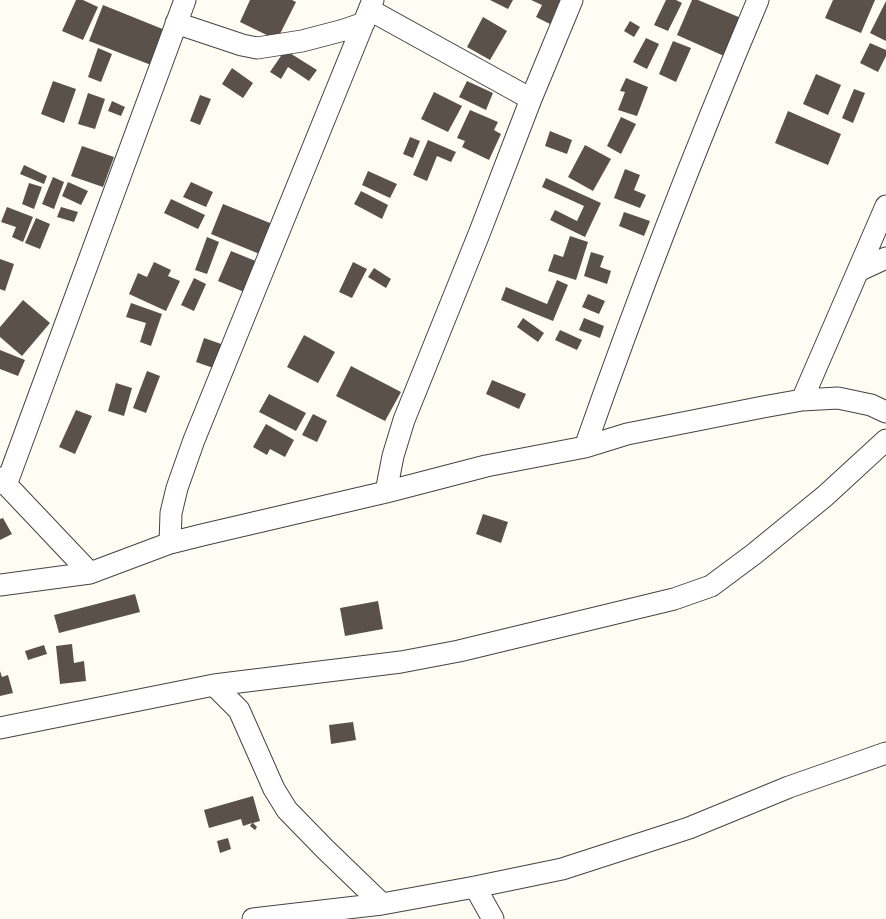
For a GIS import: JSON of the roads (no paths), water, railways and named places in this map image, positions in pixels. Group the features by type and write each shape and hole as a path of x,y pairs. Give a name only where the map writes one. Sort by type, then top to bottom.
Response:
{"street":[{"path":"90,572 3,481 185,0"},
{"path":"386,492 393,456 404,420 572,0"},
{"path":"585,447 621,344 694,155 758,0"},
{"path":"176,23 242,45 257,48 302,41 344,30 369,11"},
{"path":"369,11 531,99"},
{"path":"170,543 171,513 177,488 194,440 369,11"},
{"path":"802,400 886,206"},
{"path":"858,271 886,258"},
{"path":"0,585 90,572 170,543 386,492 486,466 585,447 627,434 802,400 838,398 871,405 886,412"},
{"path":"0,728 214,685 401,662 459,651 674,599 711,586 754,554 825,496 886,440"},
{"path":"214,685 239,710 274,789 287,810 382,904"},
{"path":"254,919 382,904 562,869 689,828 789,787 886,752"},
{"path":"475,887 493,919"}]}
